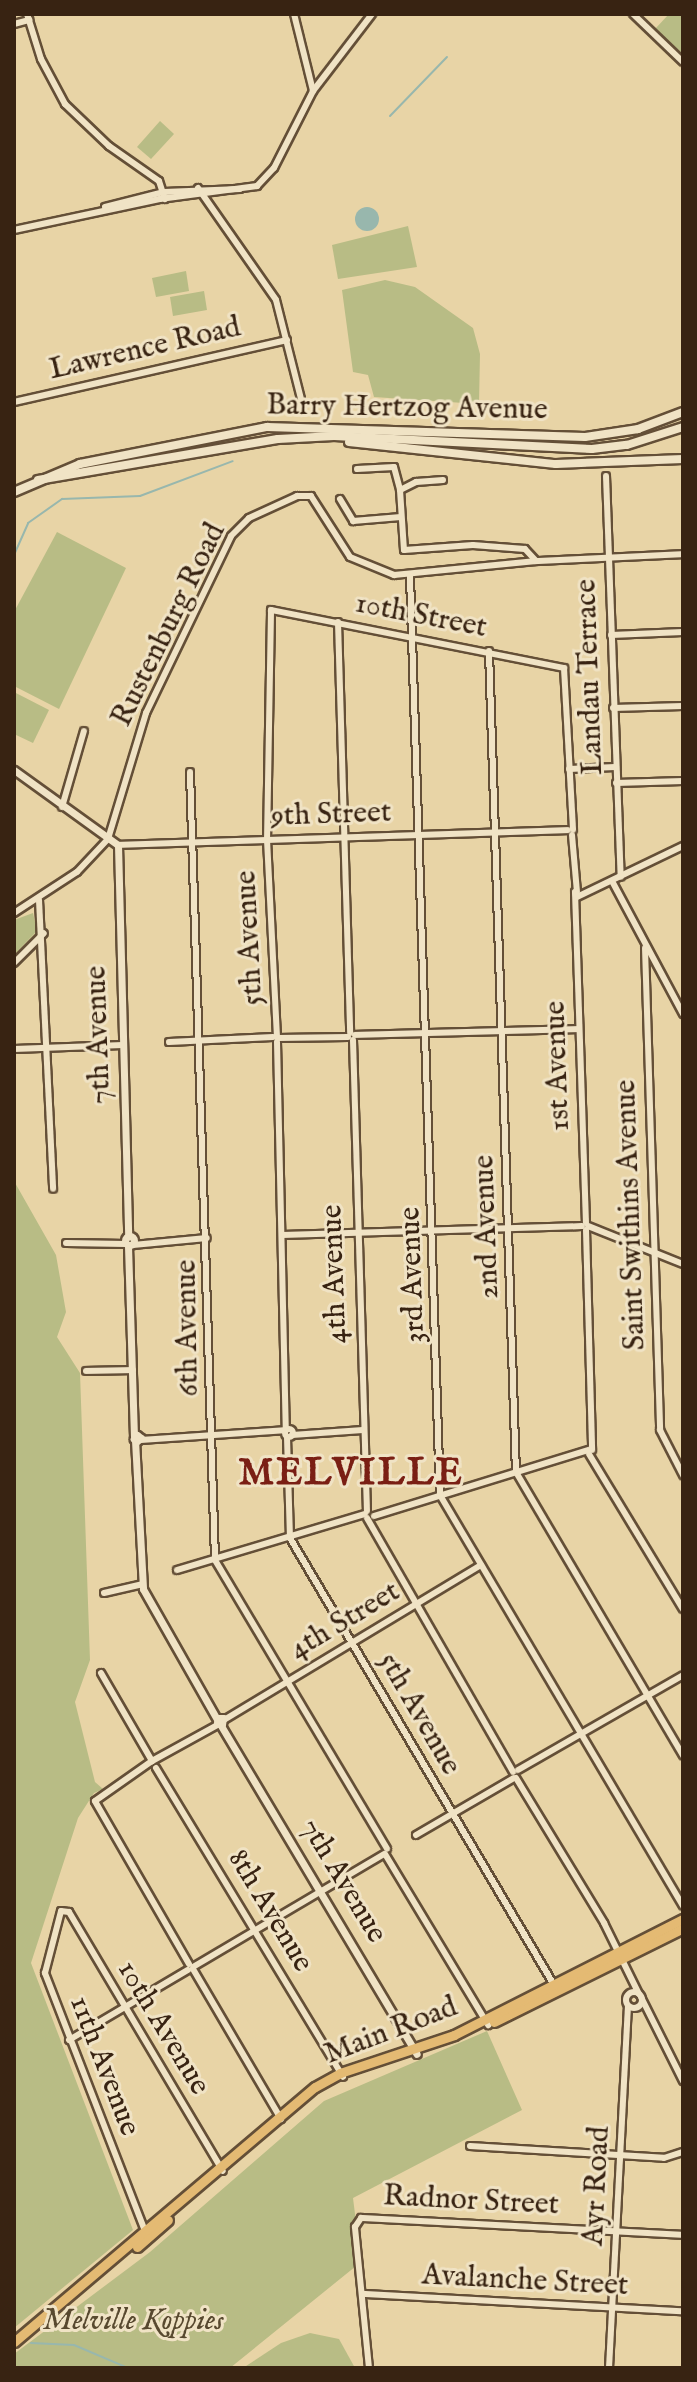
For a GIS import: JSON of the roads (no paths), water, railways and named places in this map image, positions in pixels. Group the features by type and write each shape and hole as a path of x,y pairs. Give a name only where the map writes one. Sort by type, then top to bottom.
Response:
{"main road":[{"name":"Barry Hertzog Avenue","path":"14,492 38,480 133,452 267,427 585,437 638,429 683,412"},
{"name":"Barry Hertzog Avenue","path":"38,480 256,441 317,437 579,450 627,445 683,427"},
{"path":"317,437 556,464 683,459"},
{"name":"Main Road","path":"14,2345 147,2235 279,2117 342,2075 416,2052 487,2022 683,1919"},
{"name":"Main Road","path":"487,2022 554,1985 683,1928"}],"street":[{"path":"294,14 313,91"},
{"path":"14,230 162,196 243,189 270,174 313,91 372,14"},
{"path":"633,14 683,62"},
{"path":"14,24 28,17 46,71 73,113 152,176 162,196"},
{"path":"199,192 276,300 301,399"},
{"name":"Lawrence Road","path":"14,402 287,340"},
{"path":"357,469 394,467 400,490 401,546 406,551 473,545 525,549 536,561"},
{"name":"Landau Terrace","path":"606,476 621,877"},
{"path":"400,490 416,482 443,480"},
{"name":"Rustenburg Road","path":"14,913 39,900 91,861 108,839 146,713 241,523 297,496 311,496 350,557 380,573 410,576 536,561 683,554"},
{"path":"340,499 353,521 401,517"},
{"name":"3rd Avenue","path":"410,576 415,637 428,1034 440,1495 683,1906"},
{"name":"10th Street","path":"271,610 563,667"},
{"name":"5th Avenue","path":"271,610 267,841 276,1025 290,1538 554,1985"},
{"name":"4th Avenue","path":"338,622 356,1234 369,1514 373,1529 415,1604 620,1954 627,1974 683,2081"},
{"path":"611,635 683,632"},
{"name":"2nd Avenue","path":"489,651 504,1032 516,1472 683,1756"},
{"name":"1st Avenue","path":"563,667 575,882 590,1452 683,1609"},
{"path":"613,708 683,706"},
{"path":"62,807 84,731"},
{"path":"569,769 615,767"},
{"path":"14,770 118,845"},
{"name":"6th Avenue","path":"190,772 215,1560 487,2022"},
{"path":"616,783 683,781"},
{"name":"9th Street","path":"118,845 570,832"},
{"name":"7th Avenue","path":"118,845 142,1584 416,2052"},
{"path":"575,895 588,892 681,848 683,857"},
{"path":"612,881 645,948 683,1014"},
{"path":"39,900 44,933 53,1189"},
{"path":"14,963 44,933"},
{"name":"Saint Swithins Avenue","path":"645,948 660,1430 683,1475"},
{"path":"169,1042 578,1029"},
{"path":"14,1049 123,1045"},
{"path":"282,1235 586,1227 683,1264"},
{"path":"66,1243 207,1238"},
{"path":"86,1371 133,1370"},
{"path":"138,1438 363,1430"},
{"path":"177,1570 590,1452"},
{"name":"4th Street","path":"189,1967 95,1799 152,1761 481,1565"},
{"path":"104,1593 142,1584"},
{"path":"101,1673 152,1761"},
{"path":"416,1835 683,1675"},
{"name":"8th Avenue","path":"156,1768 342,2075"},
{"path":"69,2040 385,1852"},
{"name":"10th Avenue","path":"63,1910 222,2169"},
{"name":"11th Avenue","path":"63,1910 44,1965 69,2040 147,2235"},
{"path":"189,1967 279,2117"},
{"path":"627,1974 627,1995 640,1999"},
{"name":"Ayr Road","path":"609,2368 627,1995"},
{"path":"628,2006 640,1999"},
{"path":"470,2146 621,2157 671,2158 683,2152"},
{"name":"Radnor Street","path":"364,2294 356,2224 366,2218 683,2235"},
{"path":"364,2294 369,2368"},
{"name":"Avalanche Street","path":"364,2294 683,2311"}],"water":[{"path":"367,207 378,214 379,219 372,230 367,231 356,224 355,219 362,208"}],"waterway":[{"path":"390,116 447,57"},
{"path":"14,555 28,523 62,499 140,496 233,461"},
{"path":"31,2343 74,2345 128,2368"}],"district":[{"name":"MELVILLE","path":"351,1475"}],"park label":[{"name":"Melville Koppies","path":"133,2321"}]}
